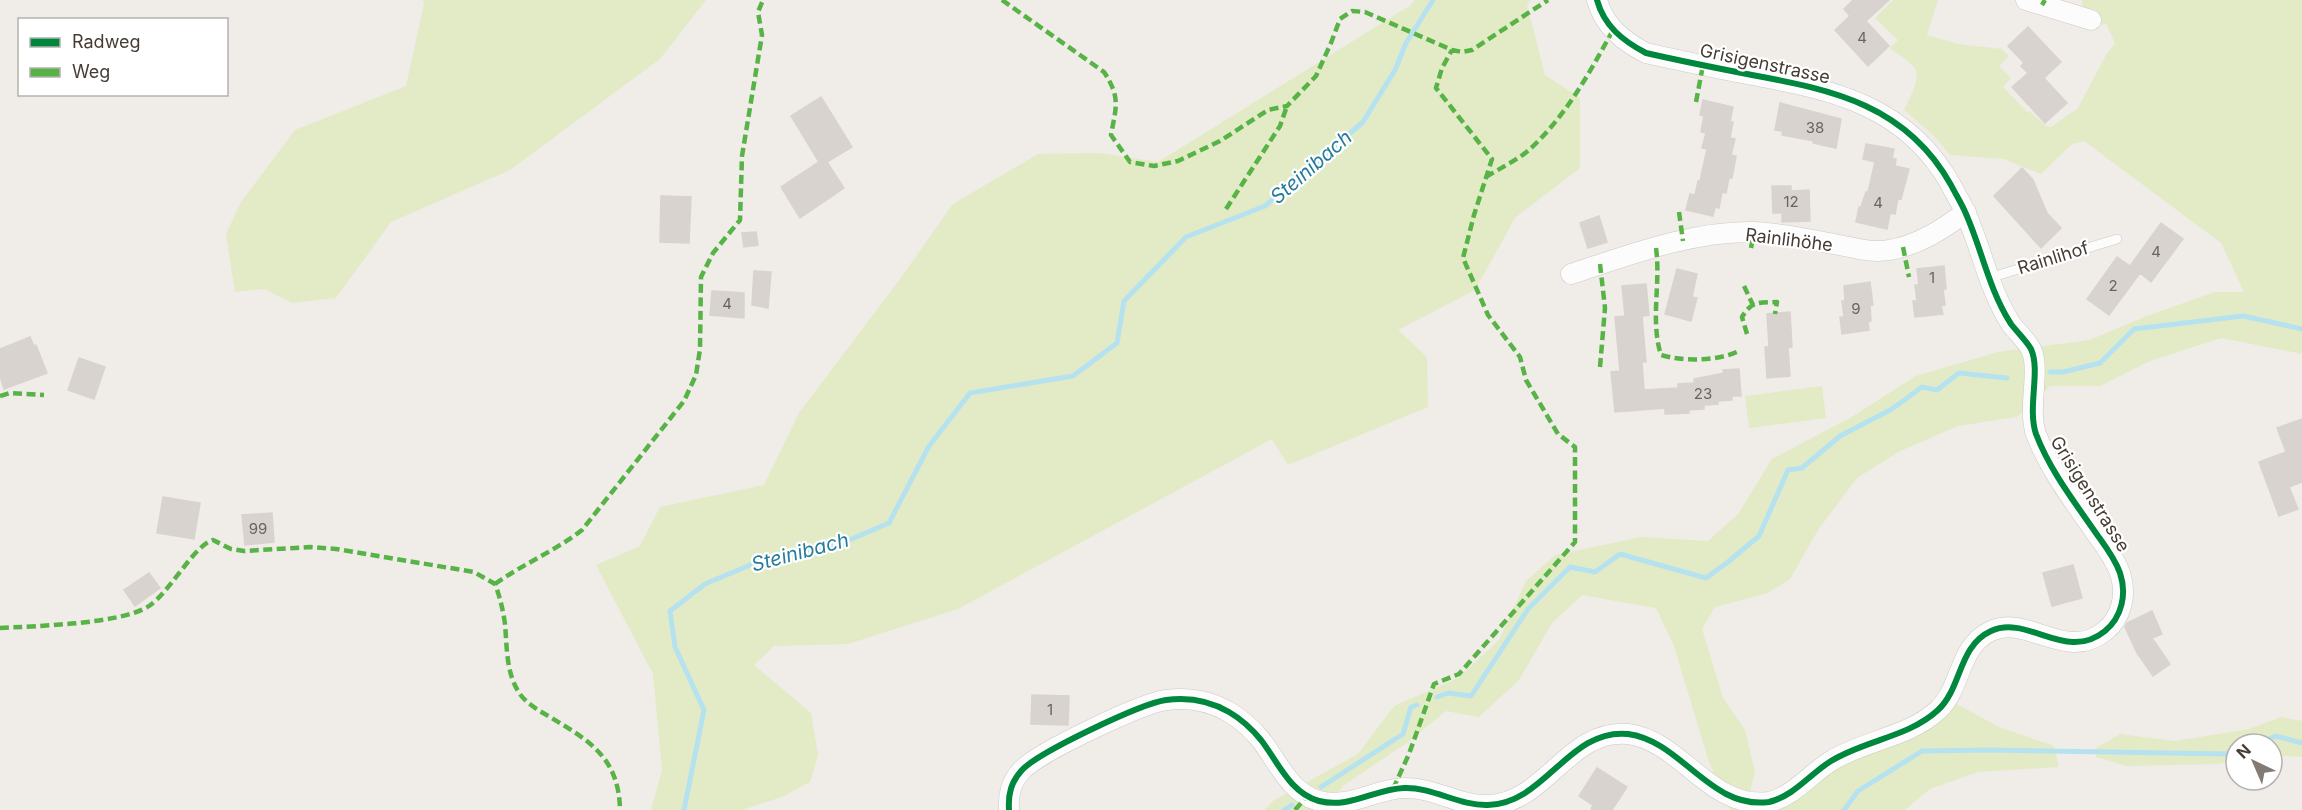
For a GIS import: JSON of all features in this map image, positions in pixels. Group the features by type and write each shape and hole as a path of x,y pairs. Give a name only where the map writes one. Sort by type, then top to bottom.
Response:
{"street":[{"name":"Grisigenstrasse","path":"1009,810 1011,787 1021,771 1033,760 1131,711 1154,702 1186,699 1219,707 1239,719 1263,743 1298,790 1307,796 1326,802 1344,802 1403,788 1421,790 1472,804 1501,804 1534,787 1585,744 1603,736 1624,734 1656,744 1721,794 1748,803 1768,802 1787,794 1836,758 1918,724 1934,713 1952,692 1970,650 1987,633 2006,628 2064,642 2080,642 2096,637 2108,628 2118,615 2123,599 2121,574 2045,454 2034,428 2031,406 2034,364 2031,350 2009,321 1989,278 1966,212 1940,165 1910,133 1885,116 1852,99 1815,87 1646,53 1613,30 1604,18 1597,0"},
{"path":"2026,0 2091,20"},
{"name":"Rainlihöhe","path":"1571,274 1691,239 1754,232 1866,250 1887,250 1903,247 1938,232 1966,212"}],"lane":[{"name":"Rainlihof","path":"1989,278 2117,239"}],"green space":[{"path":"423,0 706,0 660,59 510,170 391,222 336,298 292,303 264,289 235,292 226,234 241,202 295,130 406,86"},
{"path":"1414,0 1531,0 1527,5 1545,75 1580,98 1580,168 1515,218 1475,290 1398,330 1427,357 1428,407 1288,465 1272,439 958,609 848,644 774,646 754,665 811,713 818,755 810,782 782,797 742,810 651,810 662,770 653,674 596,565 640,546 660,507 764,485 799,413 953,204 1038,154 1099,153 1158,162 1411,5"},
{"path":"1893,0 1938,0 1927,35 1958,44 2002,49 2009,56 1999,66 2011,78 2003,87 2027,112 2029,111 2046,126 2051,127 2078,108 2106,55 2115,43 2106,23 2101,25 2096,10 2083,7 2082,0 2302,0 2302,354 2221,338 2150,361 2100,386 2050,386 2017,417 1958,426 1900,451 1857,478 1818,530 1790,579 1768,593 1715,607 1702,629 1723,698 1745,730 1755,772 1748,800 1722,792 1708,759 1674,646 1656,608 1582,595 1552,623 1519,680 1479,717 1446,711 1408,742 1343,786 1325,810 1264,810 1273,801 1358,754 1394,706 1458,678 1499,640 1526,581 1555,555 1641,537 1708,541 1738,514 1772,459 1850,418 1916,376 1998,352 2090,340 2144,317 2215,292 2244,292 2221,243 2084,141 2072,144 2041,174 2004,159 1950,155 1932,134 1904,110 1914,88 1916,70 1890,48 1898,40 1875,18"},
{"path":"1822,386 1826,418 1749,428 1745,396"},
{"path":"1953,702 1999,727 2054,746 2059,767 1978,772 1930,789 1905,810 1730,810 1728,804 1745,807"},
{"path":"2281,717 2302,721 2302,757 2284,756 2284,732 2230,732 2249,729"},
{"path":"2224,733 2224,763 2126,766 2096,757 2096,748 2120,734 2175,741"}],"building":[{"path":"1853,0 1889,0 1866,21 1889,46 1868,66 1835,30 1850,16 1844,9"},
{"path":"2028,27 2061,62 2044,78 2067,103 2045,123 2012,87 2028,73 2021,66 2024,63 2008,46"},
{"path":"821,97 852,147 827,162 844,188 800,218 781,187 819,162 791,116"},
{"path":"1703,100 1733,107 1730,138 1735,139 1731,155 1736,156 1732,178 1729,178 1726,193 1722,192 1719,208 1715,207 1713,216 1686,210 1690,194 1695,195 1698,181 1700,181 1707,149 1702,148 1706,133 1701,132 1704,116 1700,115"},
{"path":"1780,103 1841,119 1836,148 1782,135 1783,131 1775,130"},
{"path":"1866,144 1894,149 1892,158 1896,159 1895,166 1909,169 1901,199 1898,198 1895,214 1890,213 1887,229 1856,222 1859,207 1868,192 1875,162 1863,159"},
{"path":"2022,168 2033,180 2047,213 2061,228 2041,248 1994,196"},
{"path":"1772,186 1791,186 1791,191 1809,190 1810,221 1782,222 1782,213 1773,213"},
{"path":"661,196 691,197 689,243 660,242"},
{"path":"1599,216 1607,242 1588,248 1580,223"},
{"path":"2161,223 2183,239 2151,282 2140,273 2109,315 2087,299 2117,257 2130,266"},
{"path":"756,232 758,245 744,247 742,233"},
{"path":"1944,266 1946,289 1943,289 1945,305 1941,306 1943,314 1915,317 1913,301 1917,301 1915,285 1919,285 1917,269"},
{"path":"1677,269 1697,274 1692,297 1697,298 1691,321 1665,314"},
{"path":"754,271 771,272 768,308 752,305"},
{"path":"1870,282 1873,305 1870,305 1869,330 1842,334 1840,317 1844,317 1842,301 1845,301 1844,286"},
{"path":"1646,284 1649,315 1642,316 1646,362 1642,362 1644,390 1678,388 1678,384 1694,383 1694,379 1724,373 1723,370 1739,369 1741,396 1732,396 1732,400 1718,401 1718,404 1704,405 1704,409 1688,410 1689,413 1665,414 1665,408 1615,412 1611,372 1620,371 1615,317 1625,316 1622,286"},
{"path":"712,291 744,293 744,318 710,315"},
{"path":"1790,312 1792,347 1788,348 1790,376 1767,378 1765,347 1769,347 1767,314"},
{"path":"30,337 34,346 36,345 47,373 4,389 0,376 0,349"},
{"path":"79,358 105,367 94,399 68,390"},
{"path":"2302,419 2302,482 2289,487 2298,509 2279,516 2259,462 2286,452 2277,428"},
{"path":"163,497 200,503 194,539 157,533"},
{"path":"272,513 274,542 245,545 242,515"},
{"path":"2073,565 2082,598 2052,606 2043,573"},
{"path":"149,573 160,588 135,606 124,590"},
{"path":"2152,611 2162,634 2152,638 2170,664 2153,676 2137,653 2125,627 2127,623"},
{"path":"1032,695 1069,696 1068,725 1031,724"},
{"path":"1597,768 1627,787 1612,810 1591,810 1593,805 1579,796"}],"waterway":[{"name":"Steinibach","path":"684,810 704,710 675,647 670,611 705,584 769,557 828,549 889,523 929,446 970,393 1073,376 1117,343 1124,301 1186,237 1265,206 1363,122 1395,70 1406,43 1433,0"},
{"path":"2050,372 2063,372 2100,363 2134,329 2243,316 2302,329"},
{"path":"1437,697 1448,693 1471,696 1528,609 1570,567 1595,572 1620,554 1706,578 1759,536 1788,470 1802,468 1840,436 1892,409 1922,387 1937,390 1959,373 2007,378"},
{"path":"1321,787 1403,734 1411,707 1417,705"},
{"path":"2284,738 2302,743"},
{"path":"1844,810 1858,791 1922,751 2224,754"},
{"path":"1284,810 1292,805"}],"marked path":[{"path":"495,584 582,530 684,401 696,375 700,349 701,277 713,253 740,220 742,156 762,35 758,12 763,0"},
{"path":"1002,0 1104,72 1113,89 1116,103 1111,135 1130,162 1154,166 1178,161 1220,141 1268,110 1287,106 1316,76 1340,19 1352,11 1365,12 1452,50 1462,52 1472,50 1548,0"},
{"path":"2042,5 2045,0"},
{"path":"1486,177 1525,153 1543,136 1566,108 1613,30"},
{"path":"1393,789 1409,754 1434,684 1459,674 1575,542 1575,447 1558,434 1526,380 1520,357 1488,315 1463,258 1492,159 1436,88 1442,68 1452,50"},
{"path":"1696,102 1703,65"},
{"path":"1226,209 1280,126 1287,106"},
{"path":"1679,212 1683,241"},
{"path":"1751,248 1754,232"},
{"path":"1903,247 1909,277"},
{"path":"1656,248 1656,329 1661,355 1680,359 1701,359 1721,357 1739,351"},
{"path":"1600,264 1605,308 1600,367"},
{"path":"1744,286 1753,305"},
{"path":"1747,334 1742,317 1753,305 1777,302 1775,314"},
{"path":"0,396 10,393 44,395"},
{"path":"0,628 78,623 136,612 157,599 198,550 213,540 231,549 244,551 310,547 336,549 474,572 495,584 504,619 509,667 518,691 532,706 578,734 600,753 614,777 620,810"},
{"path":"1295,810 1307,796"}],"cycle path":[{"path":"1009,810 1013,784 1022,770 1032,762 1113,719 1153,703 1182,699 1214,705 1238,718 1261,740 1292,784 1309,797 1330,803 1351,801 1404,788 1425,790 1477,805 1508,801 1526,793 1589,742 1607,735 1628,734 1647,739 1665,749 1713,786 1730,796 1748,802 1769,802 1786,795 1831,761 1914,726 1938,710 1952,690 1972,647 1991,631 2005,627 2019,628 2062,641 2076,642 2090,639 2105,631 2116,619 2123,597 2120,573 2110,553 2064,487 2042,448 2034,423 2035,368 2031,349 2003,311 1964,210 1933,158 1913,137 1890,119 1866,106 1839,96 1811,87 1646,53 1616,32 1604,18 1597,0"}]}
